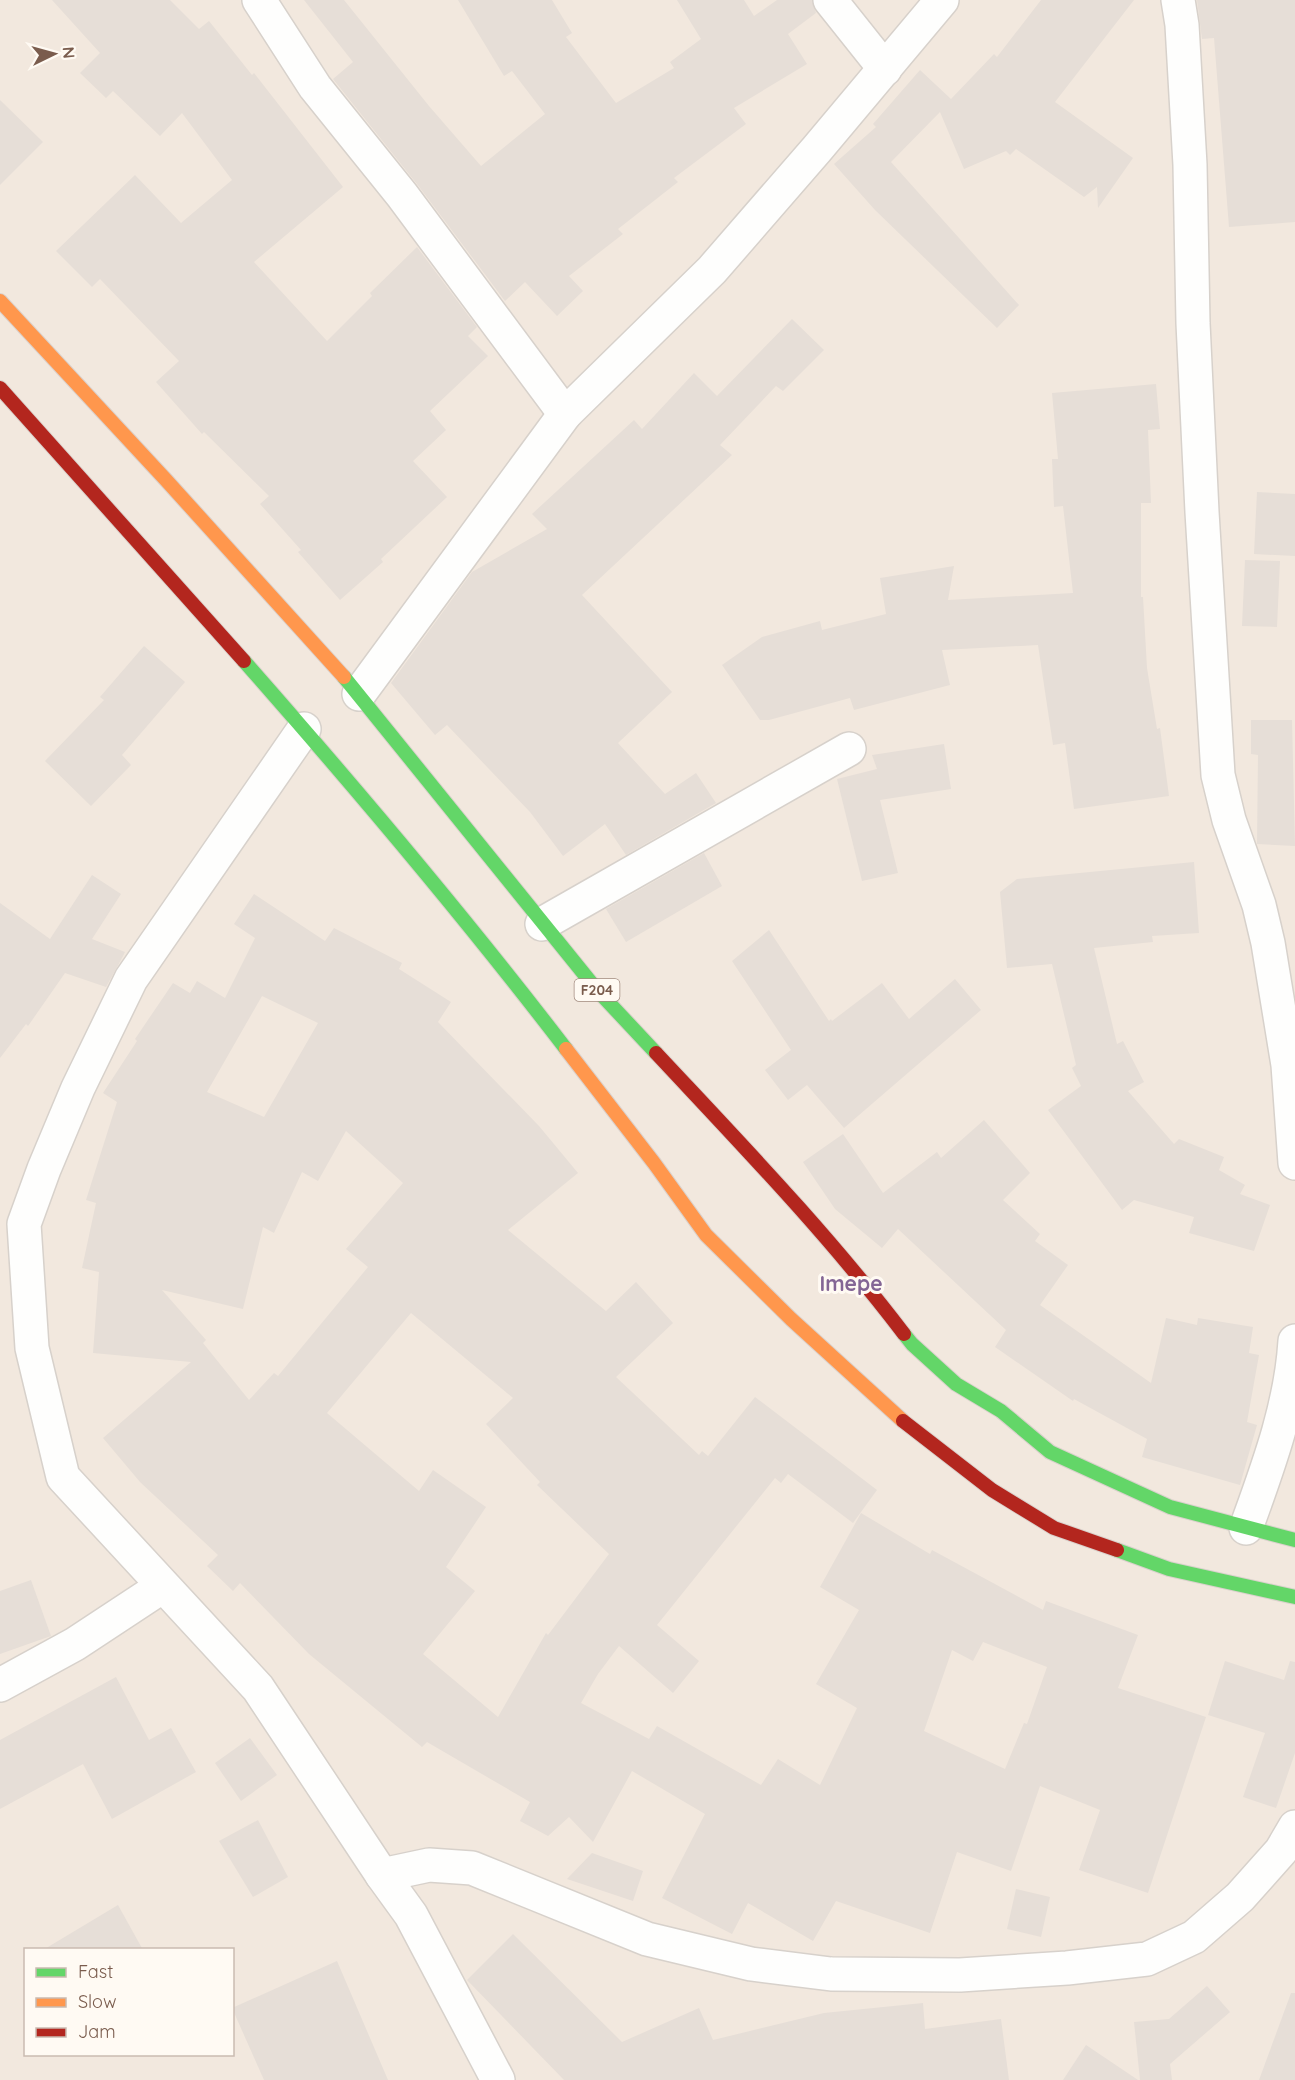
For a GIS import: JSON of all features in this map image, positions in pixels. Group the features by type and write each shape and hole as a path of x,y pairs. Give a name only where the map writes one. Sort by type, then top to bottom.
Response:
{"main road":[{"name":"F204","path":"0,301 166,480 359,694 597,990 772,1177 864,1281 912,1344 956,1384 1001,1411 1050,1452 1170,1507 1295,1540"},
{"path":"0,388 304,729 402,844 550,1028 654,1163 706,1235 791,1319 904,1422 992,1490 1054,1528 1169,1569 1295,1597"}],"street":[{"path":"259,0 315,87 402,195 565,414"},
{"path":"830,0 885,69"},
{"path":"359,694 565,414 712,270 942,0"},
{"path":"1178,0 1182,25 1189,153 1200,477 1218,775 1229,820 1259,905 1268,943 1288,1065 1295,1163"},
{"path":"304,729 131,979 78,1088 24,1224 32,1348 63,1477 258,1688 382,1875 411,1914 498,2080"},
{"path":"542,924 849,749"},
{"path":"1246,1528 1277,1440 1293,1368 1295,1341"},
{"path":"0,1685 75,1644 163,1586"},
{"path":"382,1875 429,1865 472,1868 647,1939 751,1964 831,1974 960,1975 1068,1968 1147,1959 1194,1936 1240,1897 1281,1851 1295,1827"}],"shaded area":[{"path":"0,0 1295,0 1295,2080 0,2080"}],"building":[{"path":"52,0 170,0 199,29 209,21 252,75 254,73 343,187 254,262 327,341 372,296 370,293 417,247 477,327 468,336 488,356 430,411 446,430 413,461 447,497 381,559 383,562 340,600 298,552 301,550 260,504 269,496 204,432 202,434 156,382 179,361 100,279 92,287 56,251 135,175 181,223 232,180 182,113 160,136 113,91 106,98 80,73 100,53"},
{"path":"304,0 344,0 429,106 481,166 545,114 512,71 504,76 458,0 552,0 572,33 566,37 616,103 674,68 670,62 701,39 677,0 744,0 754,16 777,0 812,0 816,13 788,34 807,64 734,108 746,124 674,178 678,182 618,229 623,234 569,276 583,291 557,316 525,282 505,301 417,184 333,79 353,62"},
{"path":"1041,0 1134,0 1055,102 1133,158 1098,208 1097,187 1084,197 1016,149 1010,155 1006,151 964,169 940,112 891,162 1019,305 997,328 875,210 834,164 876,127 873,124 920,70 951,99 994,54 997,57"},
{"path":"1197,0 1295,0 1295,222 1229,227 1214,38 1202,39"},
{"path":"0,100 43,142 0,185"},
{"path":"792,319 824,350 783,391 776,386 720,445 732,455 582,595 672,692 618,743 665,794 696,773 716,803 626,855 605,824 563,856 530,812 447,725 435,735 391,683 472,572 547,529 532,514 634,420 642,429 694,373 717,396"},
{"path":"1156,384 1160,429 1148,430 1151,503 1141,503 1141,597 1143,597 1147,668 1157,729 1160,728 1169,796 1074,809 1065,743 1053,745 1038,645 942,650 950,685 854,710 850,698 769,720 760,720 722,665 762,637 820,621 822,630 886,614 880,578 954,566 948,600 1073,593 1063,506 1054,507 1052,459 1058,459 1052,393"},
{"path":"1257,492 1295,494 1295,556 1254,554"},
{"path":"1245,560 1280,561 1277,627 1242,626"},
{"path":"144,646 185,682 122,755 131,765 91,806 45,761 104,700 100,697"},
{"path":"1251,720 1292,720 1295,846 1257,844 1258,755 1251,754"},
{"path":"944,744 951,789 880,800 898,873 862,881 837,779 877,769 872,755"},
{"path":"704,853 722,886 626,942 606,909"},
{"path":"1194,862 1199,933 1152,936 1153,942 1094,948 1117,1044 1123,1041 1144,1082 1128,1091 1174,1144 1179,1139 1224,1157 1219,1170 1245,1185 1240,1194 1270,1205 1254,1251 1189,1233 1194,1217 1134,1200 1122,1210 1048,1110 1081,1086 1072,1068 1076,1065 1052,964 1007,968 1000,892 1017,879"},
{"path":"92,875 121,894 92,939 125,952 122,958 106,987 65,973 28,1026 26,1024 0,1058 0,903 50,939"},
{"path":"254,894 325,941 334,928 402,963 399,969 451,1002 438,1022 539,1126 578,1173 508,1230 606,1311 636,1282 673,1323 616,1377 699,1455 702,1451 708,1456 755,1397 877,1490 853,1523 788,1474 781,1483 775,1478 657,1625 699,1661 673,1693 619,1646 598,1674 581,1703 649,1739 657,1726 761,1785 778,1759 820,1785 857,1708 816,1684 859,1610 820,1587 861,1513 930,1554 932,1550 1043,1610 1046,1601 1138,1635 1118,1688 1206,1717 1148,1893 1079,1870 1100,1810 1040,1786 1011,1871 957,1852 930,1933 836,1901 813,1941 748,1903 732,1934 662,1898 705,1814 632,1771 593,1842 569,1817 548,1836 520,1821 530,1802 427,1742 422,1747 309,1654 240,1583 233,1591 207,1566 218,1555 140,1482 103,1438 191,1362 93,1353 99,1272 82,1268 96,1203 86,1200 117,1102 103,1093 137,1041 135,1039 173,983 190,993 197,981 225,998 255,938 234,924","holes":["262,996 318,1023 264,1117 207,1092","346,1131 403,1183 346,1249 368,1267 278,1376 274,1373 249,1400 203,1343 206,1340 162,1290 243,1309 263,1227 274,1233 302,1172 318,1181","411,1313 513,1398 486,1424 540,1482 537,1485 609,1554 548,1635 546,1633 498,1717 423,1654 475,1591 446,1567 486,1507 433,1470 419,1491 327,1413","983,1642 1047,1667 1027,1724 1024,1723 1005,1769 924,1731 952,1650 973,1661"]},
{"path":"769,930 829,1021 882,983 909,1019 955,979 981,1010 844,1128 807,1085 788,1100 765,1070 791,1050 732,961"},
{"path":"984,1120 1030,1173 1003,1200 1040,1234 1035,1241 1068,1265 1040,1305 1151,1383 1166,1318 1197,1325 1198,1318 1253,1327 1249,1353 1259,1355 1247,1422 1257,1425 1240,1485 1142,1457 1147,1439 1074,1399 1073,1401 995,1347 1006,1330 898,1229 882,1248 835,1209 803,1162 843,1134 883,1193 937,1152 941,1158"},
{"path":"31,1580 51,1636 0,1654 0,1591"},
{"path":"1225,1661 1284,1680 1290,1661 1295,1662 1295,1753 1276,1808 1243,1797 1265,1733 1208,1715"},
{"path":"116,1677 149,1740 171,1728 196,1772 112,1819 83,1764 0,1809 0,1740"},
{"path":"250,1738 277,1775 241,1801 215,1763"},
{"path":"258,1820 288,1877 253,1897 219,1841"},
{"path":"592,1853 643,1871 633,1901 567,1879"},
{"path":"1016,1889 1050,1897 1041,1937 1007,1929"},
{"path":"118,1905 142,1948 46,1948"},
{"path":"513,1934 622,2042 699,2008 713,2040 824,2013 923,2003 925,2029 1001,2019 1009,2080 564,2080 467,1980"},
{"path":"337,1961 388,2080 264,2080 234,2012 234,2007"},
{"path":"1207,1986 1230,2012 1170,2064 1172,2080 1140,2080 1134,2022 1169,2019"},
{"path":"1291,1993 1295,1993 1295,2080 1259,2080"},
{"path":"1086,2045 1138,2080 1063,2080"}],"traffic: fast":[{"path":"244,661 408,852 566,1049"},
{"path":"344,677 597,990 656,1053"},
{"path":"904,1334 956,1384 1001,1411 1050,1452 1170,1507 1295,1540"},
{"path":"1117,1550 1169,1569 1295,1597"}],"traffic: slow":[{"path":"0,301 344,677"},
{"path":"566,1049 706,1235 791,1319 903,1421"}],"traffic: jam":[{"path":"0,388 244,661"},
{"path":"656,1053 815,1225 904,1334"},
{"path":"903,1421 992,1490 1054,1528 1117,1550"}],"district":[{"name":"Imepe","path":"851,1283"}]}
